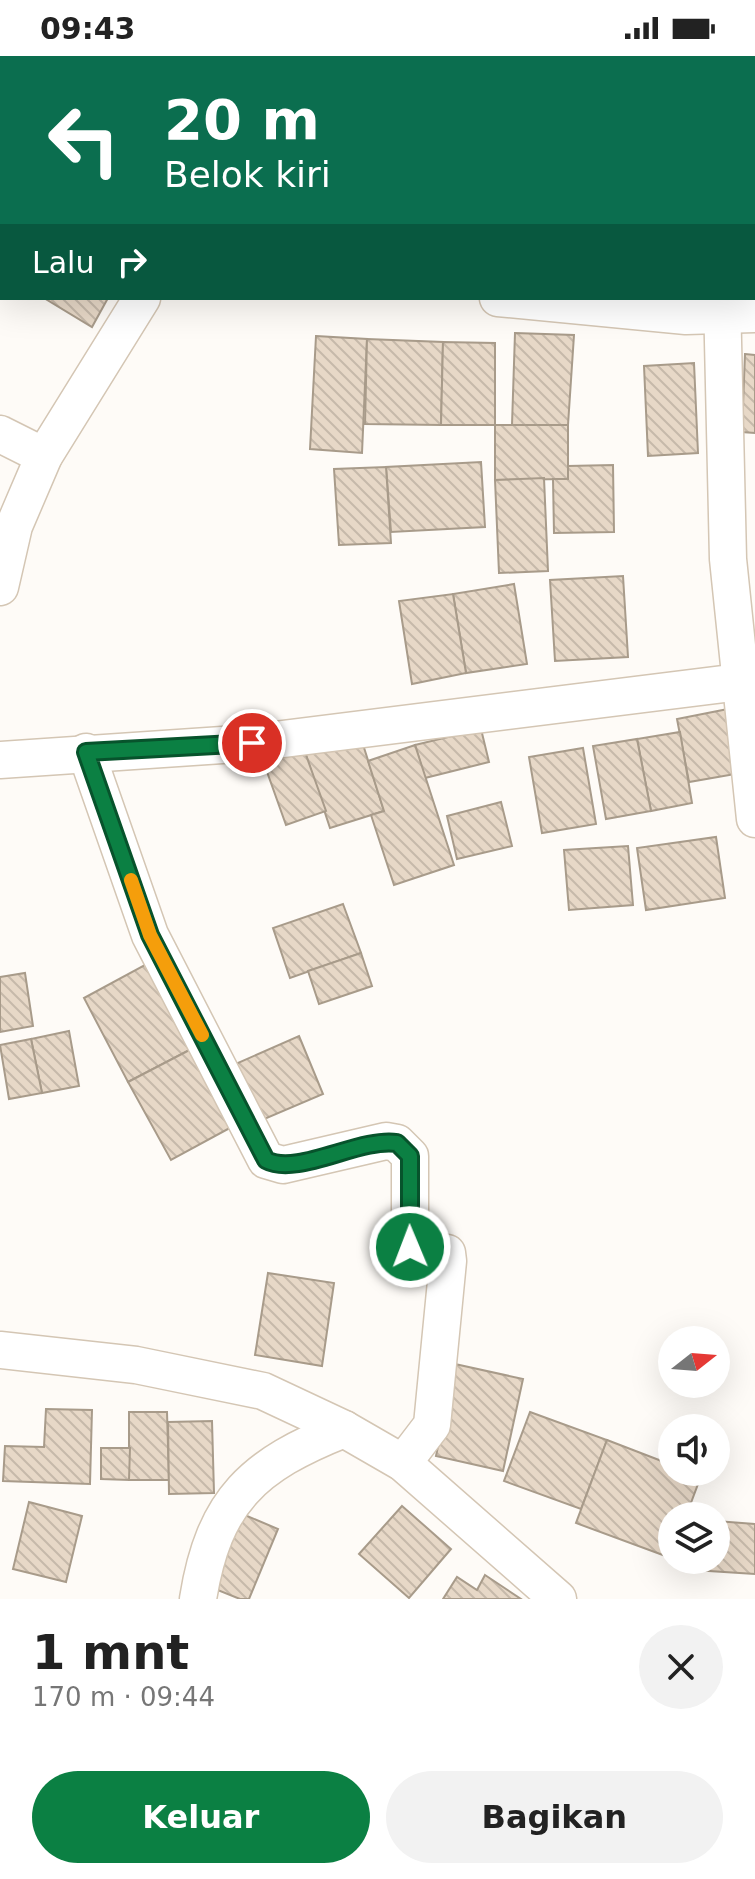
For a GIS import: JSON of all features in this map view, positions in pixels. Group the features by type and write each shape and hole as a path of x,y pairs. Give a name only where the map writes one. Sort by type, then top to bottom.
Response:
{"street":[{"path":"0,587 14,526 44,456 141,300"},
{"path":"519,300 686,316 733,309 728,559 747,680 755,819"},
{"path":"0,434 44,456"},
{"path":"0,760 252,743 747,680"},
{"path":"86,752 150,935 266,1160 283,1165 386,1141 397,1143 410,1156 410,1247 447,1253 448,1261 432,1425 403,1463"},
{"path":"0,1350 136,1365 263,1391 344,1429 403,1463 558,1599"},
{"path":"198,1599 203,1570 222,1514 258,1474 310,1443 344,1429"}],"building":[{"path":"47,300 107,300 92,327"},
{"path":"515,333 574,335 568,425 512,425"},
{"path":"316,336 367,339 362,453 310,449"},
{"path":"367,339 443,342 441,425 365,424"},
{"path":"443,342 495,343 495,425 441,425"},
{"path":"745,354 755,355 755,433 742,432"},
{"path":"694,363 698,453 648,456 644,366"},
{"path":"495,425 568,425 568,479 495,480"},
{"path":"481,462 485,527 391,532 386,467"},
{"path":"613,465 614,532 554,533 553,479 568,479 568,466"},
{"path":"386,467 391,543 339,545 334,469"},
{"path":"544,478 548,571 499,573 495,480"},
{"path":"623,576 628,657 555,661 550,580"},
{"path":"514,584 527,664 466,673 453,594"},
{"path":"453,594 466,673 412,684 399,601"},
{"path":"728,709 741,773 689,782 677,719"},
{"path":"481,729 489,762 425,778 415,745"},
{"path":"680,732 692,803 651,811 637,739"},
{"path":"360,735 384,811 330,828 305,752"},
{"path":"637,739 651,811 606,819 593,746"},
{"path":"301,741 326,811 286,825 261,755"},
{"path":"415,745 454,865 394,885 371,815 384,811 368,761"},
{"path":"583,748 596,824 542,833 529,757"},
{"path":"501,802 512,846 457,859 447,816"},
{"path":"716,837 725,898 646,910 637,848"},
{"path":"628,846 633,905 569,910 564,850"},
{"path":"343,904 361,953 290,978 273,928"},
{"path":"361,953 372,986 319,1004 308,971"},
{"path":"154,960 199,1045 128,1082 84,998"},
{"path":"25,973 33,1026 0,1032 0,977"},
{"path":"69,1031 79,1086 42,1093 31,1039"},
{"path":"299,1036 323,1094 255,1123 231,1066"},
{"path":"31,1039 42,1093 9,1099 0,1045"},
{"path":"199,1045 239,1123 171,1160 128,1082"},
{"path":"268,1273 334,1283 322,1366 255,1355"},
{"path":"455,1364 523,1379 503,1471 436,1456"},
{"path":"46,1409 92,1410 90,1484 3,1481 5,1446 44,1447"},
{"path":"129,1412 167,1412 169,1480 129,1480"},
{"path":"530,1412 607,1440 581,1509 504,1481"},
{"path":"212,1421 214,1493 169,1494 168,1422"},
{"path":"607,1440 658,1460 658,1486 697,1486 691,1502 658,1502 658,1553 576,1523"},
{"path":"101,1448 130,1448 129,1480 101,1479"},
{"path":"29,1502 82,1516 66,1582 13,1569"},
{"path":"402,1506 451,1549 409,1598 359,1554"},
{"path":"240,1513 278,1529 249,1599 240,1599 210,1587"},
{"path":"730,1522 755,1524 755,1574 730,1572"},
{"path":"485,1575 521,1599 443,1599 457,1577 477,1590"}],"slow traffic":[{"path":"131,880 150,935 202,1035"}],"route":[{"path":"252,743 86,752 150,935 266,1160 283,1165 374,1143 397,1143 410,1156 410,1247"}]}
